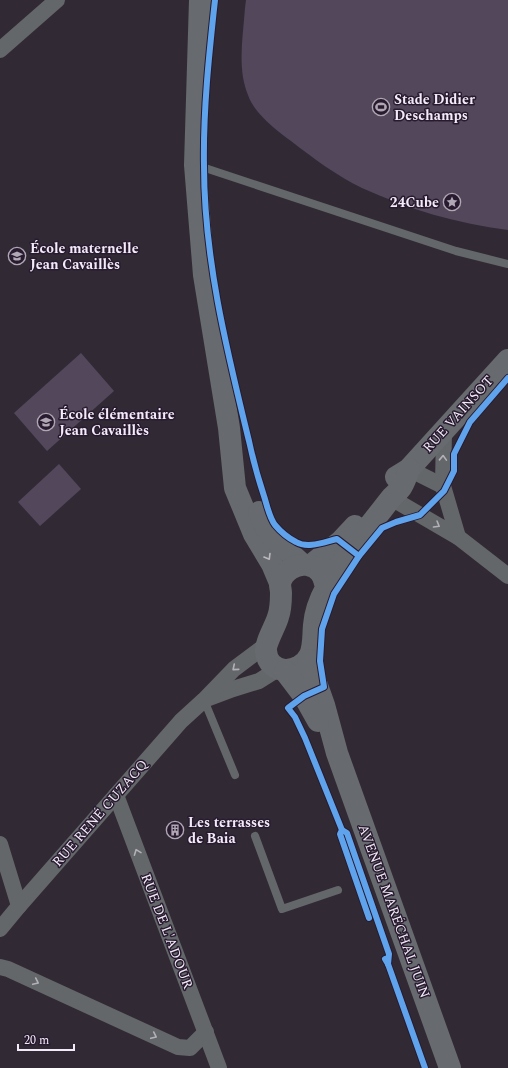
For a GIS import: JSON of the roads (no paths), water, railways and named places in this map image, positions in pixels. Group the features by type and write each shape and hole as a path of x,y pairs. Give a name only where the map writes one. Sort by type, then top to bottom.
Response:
{"main road":[{"path":"200,0 195,165 204,276 229,428 235,488 254,534 272,564 280,583 281,604 279,615 266,645"},
{"name":"RUE VAINSOT","path":"280,583 289,569 296,565 307,565 351,532 393,478 409,469 508,360"},
{"path":"229,428 252,496 266,528 279,543 307,565 321,572 326,588"},
{"name":"RUE VAINSOT","path":"308,660 311,653 316,611 326,588 350,550 402,486 409,469"},
{"name":"AVENUE MARÉCHAL JUIN","path":"266,645 266,652 272,664 281,670 304,696 337,753"},
{"path":"281,670 293,669 302,665 308,660"},
{"name":"AVENUE MARÉCHAL JUIN","path":"308,660 324,705 337,753 450,1068"}],"street":[{"path":"0,50 57,0"},
{"path":"444,430 443,486 458,537"},
{"path":"409,469 443,486"},
{"path":"391,498 458,537 508,576"},
{"name":"RUE RENÉ CUZACQ","path":"0,929 181,721 234,669 266,645"},
{"name":"RUE RENÉ CUZACQ","path":"204,700 259,681 281,670"},
{"name":"RUE DE L'ADOUR","path":"116,795 219,1068"},
{"path":"0,844 19,906"},
{"path":"0,967 8,969 178,1047 190,1048 206,1032"}],"lane":[{"path":"195,165 456,251 508,264"},
{"path":"204,700 235,775"},
{"path":"255,836 282,909 338,890"}],"place":[{"name":"Stade Didier Deschamps","path":"381,107"},
{"name":"24Cube","path":"452,202"},
{"name":"École maternelle Jean Cavaillès","path":"17,256"},
{"name":"École élémentaire Jean Cavaillès","path":"46,422"},
{"name":"Les terrasses de Baia","path":"175,830"}]}
